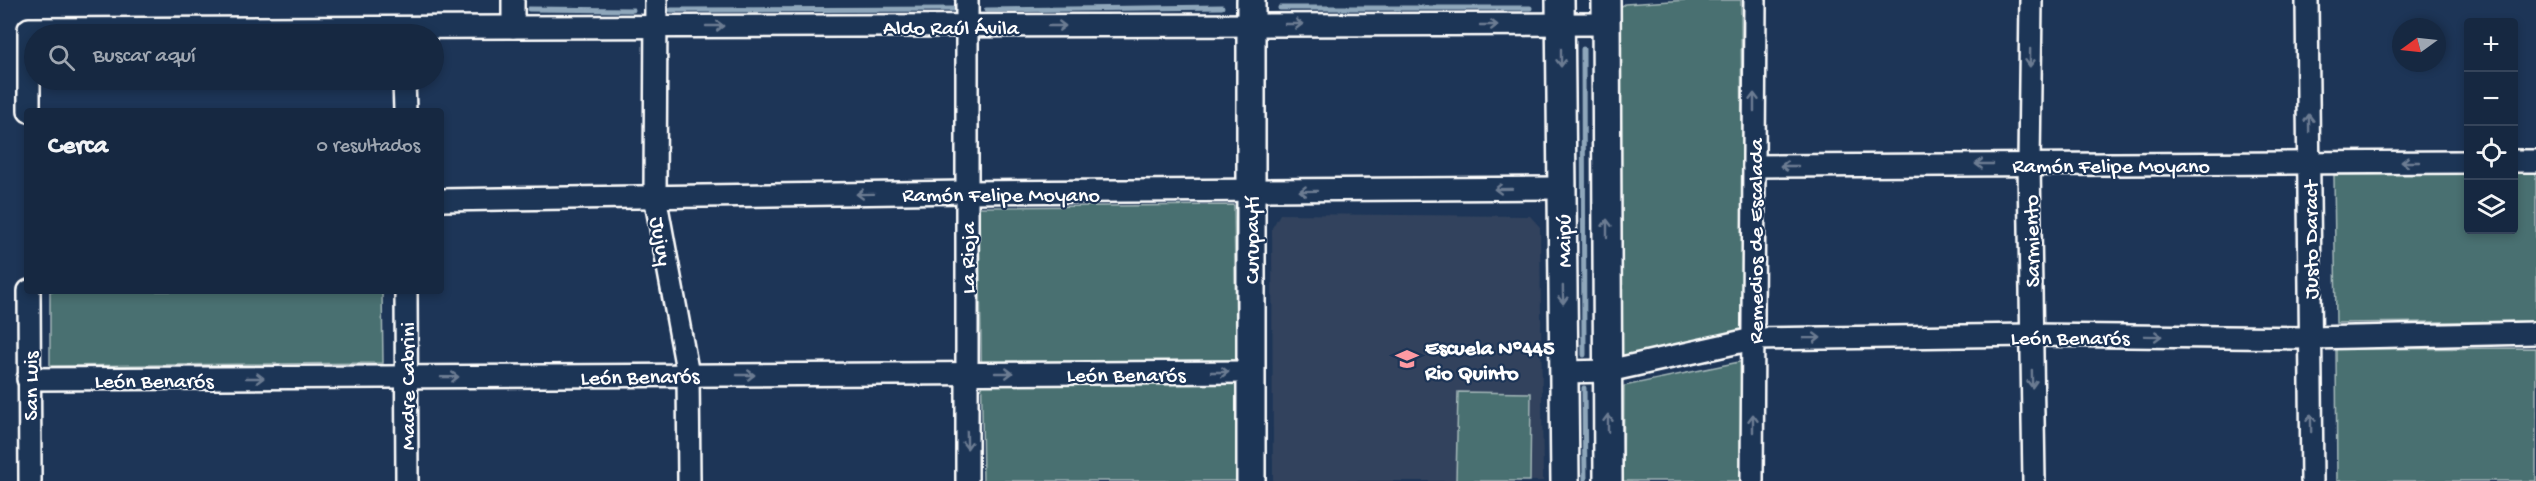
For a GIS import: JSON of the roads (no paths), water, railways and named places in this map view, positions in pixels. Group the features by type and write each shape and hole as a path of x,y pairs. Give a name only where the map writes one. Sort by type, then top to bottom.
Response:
{"street":[{"path":"513,0 513,27"},
{"name":"Jujuy","path":"656,0 655,196 688,375 689,481"},
{"name":"La Rioja","path":"967,0 967,481"},
{"name":"Remedios de Escalada","path":"1752,481 1755,0"},
{"name":"Sarmiento","path":"2031,0 2029,164 2034,481"},
{"name":"Justo Daract","path":"2307,0 2312,481"},
{"name":"Aldo Raúl Ávila","path":"444,30 656,26 966,26 1251,12 1606,12"},
{"name":"Curupaytí","path":"1251,12 1251,481"},
{"name":"Maipú","path":"1561,12 1565,481"},
{"name":"Maipú","path":"1606,12 1608,481"},
{"path":"29,90 29,108"},
{"path":"404,90 405,108"},
{"path":"2518,161 2536,161"},
{"name":"Ramón Felipe Moyano","path":"1754,166 2464,162"},
{"name":"Ramón Felipe Moyano","path":"444,200 966,192 1562,188"},
{"name":"San Luis","path":"29,294 30,481"},
{"name":"Madre Cabrini","path":"406,294 407,481"},
{"name":"León Benarós","path":"1564,372 1608,371 1753,339 2031,335 2310,338 2536,333"},
{"name":"León Benarós","path":"28,379 1251,372"}],"waterway":[{"path":"986,10 1222,7"},
{"path":"1280,8 1530,8"},
{"path":"529,9 633,10"},
{"path":"671,10 956,9"},
{"path":"1583,49 1584,355"},
{"path":"1584,388 1585,481"}],"place":[{"name":"Escuela Nº445 Rio Quinto","path":"1407,359"}]}
